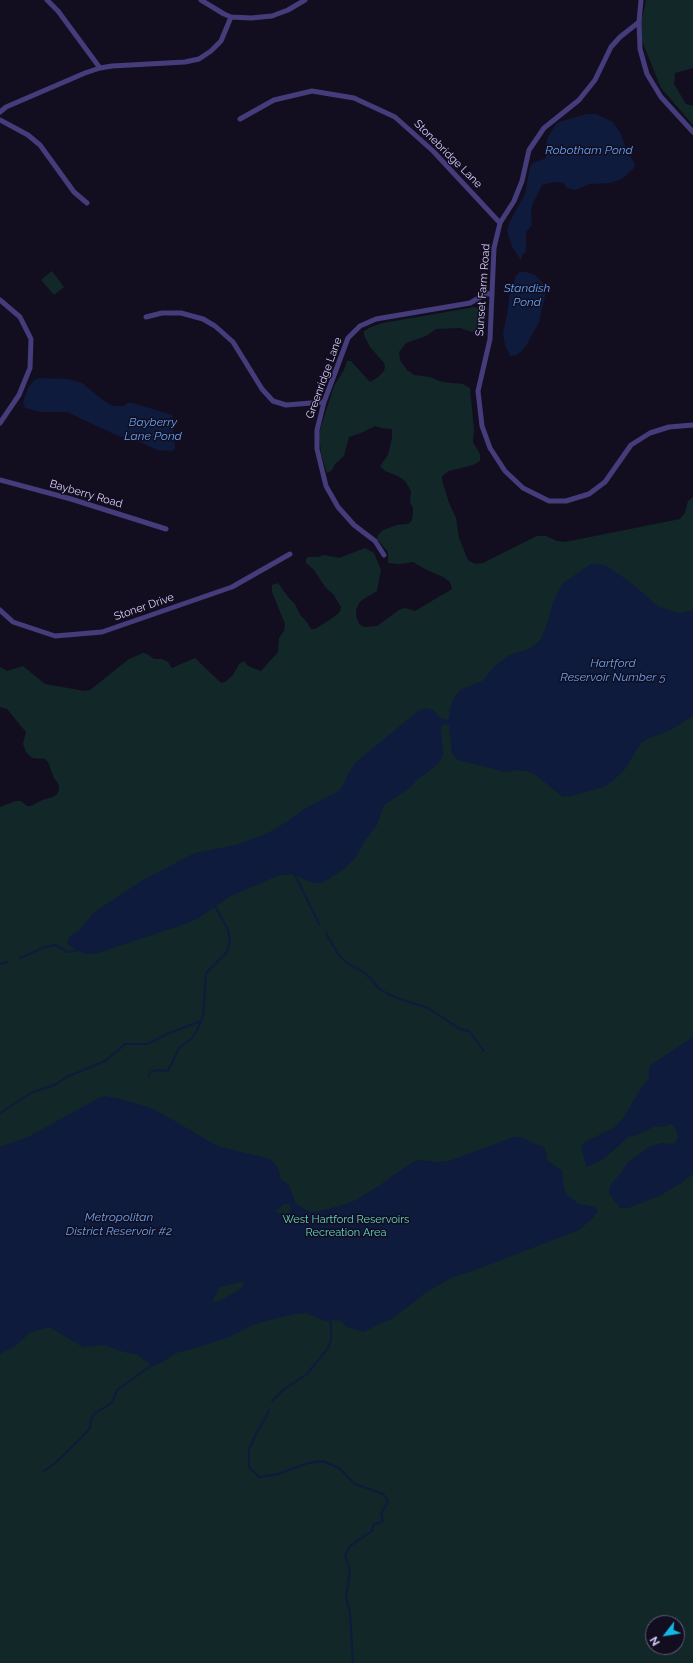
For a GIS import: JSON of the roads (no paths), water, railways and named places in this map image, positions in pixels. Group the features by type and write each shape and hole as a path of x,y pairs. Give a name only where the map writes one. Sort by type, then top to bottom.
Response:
{"street":[{"path":"47,0 58,11 100,68"},
{"path":"201,0 212,8 231,17 251,18 272,16 288,10 305,0"},
{"path":"641,0 639,22 640,49 647,74 661,97 693,132"},
{"path":"0,112 6,107 100,68 185,62 199,59 211,51 220,41 231,17"},
{"name":"Sunset Farm Road","path":"639,22 620,37 611,47 594,80 579,100 544,128 529,150 522,181 514,201 500,223 494,248 490,339 478,391 482,426 490,448 505,471 524,488 549,501 566,501 589,494 605,482 631,445 650,433 693,424"},
{"name":"Stonebridge Lane","path":"240,119 274,100 312,91 354,98 396,117 433,151 500,223"},
{"path":"0,120 28,135 40,145 74,192 87,203"},
{"name":"Greenridge Lane","path":"384,554 374,542 354,525 338,507 326,486 316,449 317,430 324,402 348,338 360,326 376,319 470,303 484,295 492,294"},
{"path":"0,300 20,317 31,339 30,368 19,395 0,423"},
{"path":"146,317 162,313 181,313 203,319 215,326 233,342 262,389 273,401 286,405 324,402"},
{"name":"Bayberry Road","path":"0,480 71,499 166,529"},
{"name":"Stoner Drive","path":"0,610 13,622 55,636 102,632 232,587 290,554"}],"water":[{"name":"Robotham Pond","path":"587,114 596,114 613,122 621,134 627,151 635,164 633,169 622,179 611,183 590,184 575,190 567,188 564,183 554,182 542,185 532,205 532,225 526,232 526,251 522,255 521,260 512,247 507,230 510,221 525,194 530,168 533,163 546,158 547,139 556,124"},
{"name":"Standish Pond","path":"520,272 535,275 542,282 546,292 539,322 526,346 517,355 510,356 505,345 503,333 510,292 516,276"},
{"name":"Bayberry Lane Pond","path":"39,378 67,379 82,383 104,401 113,406 124,406 127,403 133,403 172,415 175,449 172,451 157,450 142,443 116,435 67,412 41,412 25,408 23,403 28,388 34,380"},
{"name":"Hartford Reservoir Number 5","path":"591,564 605,565 630,582 659,607 680,613 693,610 693,716 669,731 649,738 641,743 626,768 614,780 604,787 563,797 530,772 518,770 505,772 458,760 452,754 449,725 443,724 441,727 443,754 441,760 437,765 418,779 409,789 384,805 377,825 366,839 356,857 344,869 322,883 314,883 291,874 277,876 231,896 200,917 188,923 101,952 85,954 67,943 70,936 80,929 93,913 143,880 195,853 236,845 266,834 288,821 304,809 337,792 342,787 349,772 356,762 418,711 426,708 433,710 442,719 447,720 449,718 453,699 460,690 482,681 496,665 509,655 529,649 541,639 553,602 563,583"},
{"path":"693,1037 693,1174 659,1196 628,1208 620,1208 609,1192 611,1184 621,1173 627,1163 649,1147 661,1143 675,1143 678,1137 676,1129 671,1124 662,1127 655,1126 637,1135 628,1137 605,1158 586,1167 581,1146 587,1141 614,1128 624,1117 641,1088 649,1078 649,1067"},
{"name":"Metropolitan District Reservoir #2","path":"105,1096 151,1108 221,1147 270,1159 278,1168 281,1179 289,1185 296,1204 310,1212 340,1206 356,1200 414,1161 449,1161 514,1137 521,1137 545,1148 547,1160 562,1171 564,1189 568,1196 579,1204 595,1207 598,1211 592,1219 579,1230 470,1272 453,1277 428,1291 393,1318 363,1332 347,1327 341,1321 325,1321 306,1313 294,1314 255,1324 229,1337 176,1353 161,1363 153,1366 136,1354 124,1352 104,1345 83,1347 51,1328 47,1328 31,1332 15,1346 0,1354 0,1147 30,1136","holes":["284,1204 289,1204 291,1208 290,1212 284,1215 276,1212","241,1282 244,1283 242,1288 220,1301 213,1302 220,1287"]}],"waterway":[{"path":"294,873 319,924"},
{"path":"0,1113 33,1092 57,1084 64,1078 105,1061 125,1044 148,1044 167,1034 201,1021 203,1016 206,973 227,952 230,942 228,930 215,906"},
{"path":"326,933 338,954 347,963 365,973 380,989 400,999 428,1008 460,1029 469,1031 484,1051"},
{"path":"20,958 45,947 55,945 68,952 80,950"},
{"path":"0,964 7,962"},
{"path":"148,1076 151,1072 157,1070 168,1071 179,1048 192,1038 201,1021"},
{"path":"272,1401 283,1390 307,1374 328,1348 331,1340 330,1320"},
{"path":"44,1471 53,1465 90,1428 91,1419 95,1413 112,1403 117,1390 152,1365"},
{"path":"269,1410 249,1450 249,1467 259,1477 278,1474 308,1463 323,1461 339,1468 355,1484 383,1494 388,1501 381,1514 383,1521 373,1525 372,1531 350,1546 345,1556 350,1571 346,1598 350,1612 353,1663"}],"park label":[{"name":"West Hartford Reservoirs Recreation Area","path":"346,1226"}]}
